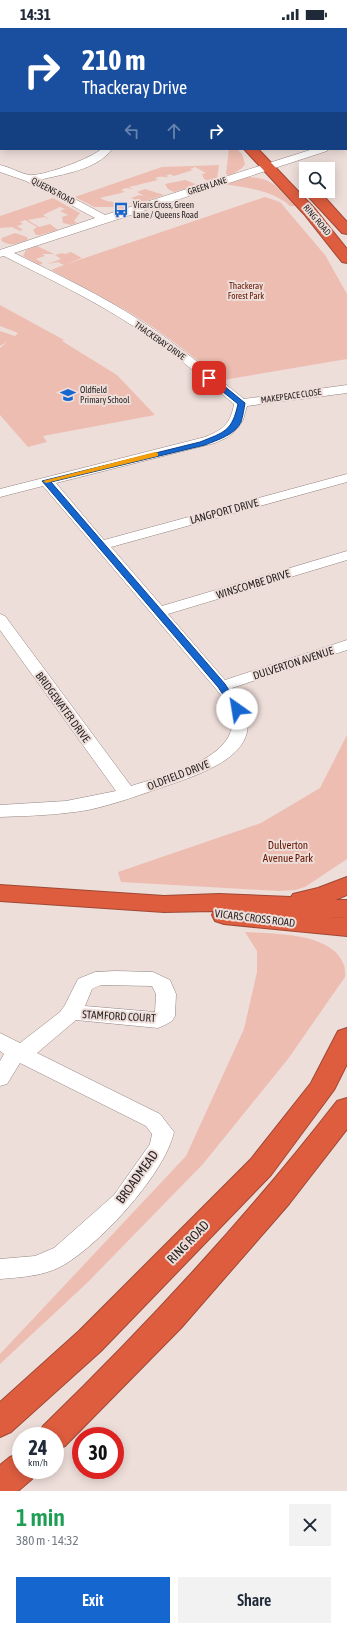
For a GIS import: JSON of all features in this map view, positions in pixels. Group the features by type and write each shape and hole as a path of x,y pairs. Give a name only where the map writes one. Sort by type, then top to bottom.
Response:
{"highway":[{"name":"RING ROAD","path":"251,150 309,211 347,259"},
{"path":"279,157 293,172"},
{"name":"RING ROAD","path":"317,198 347,230"},
{"path":"267,904 308,899 324,895 347,885"},
{"name":"VICARS CROSS ROAD","path":"0,893 164,904 240,917 336,927 347,935"},
{"name":"VICARS CROSS ROAD","path":"164,904 219,902 347,909"},
{"name":"RING ROAD","path":"0,1422 90,1341 175,1257 260,1166 321,1090 347,1038"},
{"path":"321,1090 347,1061"},
{"path":"63,1427 124,1369 208,1280 284,1191 347,1109"},
{"path":"0,1486 12,1476"}],"street":[{"path":"30,179 92,160 102,155 106,150"},
{"name":"GREEN LANE","path":"2,253 267,166 279,157 318,150"},
{"name":"QUEENS ROAD","path":"0,168 30,179 104,219"},
{"name":"THACKERAY DRIVE","path":"2,253 86,294 138,324 184,357 241,403"},
{"name":"MAKEPEACE CLOSE","path":"241,403 345,392"},
{"path":"0,493 202,443 219,437 231,429 237,422 241,403"},
{"name":"LANGPORT DRIVE","path":"102,545 347,478"},
{"name":"OLDFIELD DRIVE","path":"0,811 46,809 88,804 127,794 199,769 220,758 232,745 238,731 240,716 234,702 222,686 46,481"},
{"name":"WINSCOMBE DRIVE","path":"159,612 347,555"},
{"name":"BRIDGEWATER DRIVE","path":"0,619 127,794"},
{"name":"DULVERTON AVENUE","path":"222,686 345,648"},
{"name":"STAMFORD COURT","path":"0,1078 13,1048 71,1012"},
{"name":"BROADMEAD","path":"0,1269 37,1266 62,1255 94,1228 122,1200 160,1146 162,1132 153,1120 13,1048"}],"green space":[{"path":"229,150 238,150 242,154 245,164 242,168 230,176 226,174"},
{"path":"219,165 217,179 209,181 204,179 202,174 206,173 195,167 190,169 193,170 174,176 170,174 166,176 169,177 158,177 155,178 158,180 129,187 133,189 126,188 121,190 125,192 100,198 107,201 122,203 130,207 121,210 116,207 94,207 75,197 162,167"},
{"path":"247,177 263,179 274,185 295,206 290,206 275,196 257,190 221,184"},
{"path":"185,180 198,185 174,192 168,189 165,184"},
{"path":"145,189 164,195 140,203 131,198 139,195 144,196 137,192"},
{"name":"Thackeray Forest Park","path":"265,197 280,202 325,255 347,294 347,359 223,380 145,322 51,270"},
{"path":"53,198 80,213 74,221 77,223 71,225 63,223 62,217 68,215 60,211 65,209 60,207 43,215 49,219 44,217 28,220 39,227 50,224 58,230 36,235 33,230 37,227 25,220 20,222 23,224 17,226 23,230 20,231 12,227 0,228 0,216"},
{"path":"15,233 27,237 28,240 7,244 1,240 2,238"},
{"path":"37,246 54,254 42,254 45,256 36,259 43,263 39,265 23,256 26,250"},
{"path":"71,252 82,258 64,265 58,262 47,264 61,259 55,255 62,253 65,254"},
{"name":"Oldfield Primary School","path":"0,305 64,340 62,341 117,375 155,415 43,436 47,442 28,447 0,415 0,348 7,342 0,346 0,331 15,336 18,333 0,326"},
{"name":"Dulverton Avenue Park","path":"347,735 347,859 305,887 295,890 279,891 121,882 118,872 261,823 320,788"},
{"path":"245,932 271,933 301,937 328,946 337,954 344,965 345,977 288,1059 203,1164 87,1283 0,1364 0,1354 186,1156 244,1029 257,972 257,951"}],"slow traffic":[{"path":"46,481 155,455"}],"place":[{"name":"Vicars Cross, Green Lane / Queens Road","path":"121,210"},
{"name":"Oldfield Primary School","path":"68,395"}],"route":[{"path":"209,378 241,403 240,414 237,422 231,429 219,437 202,443 46,481 222,686 234,702 237,709"}]}
